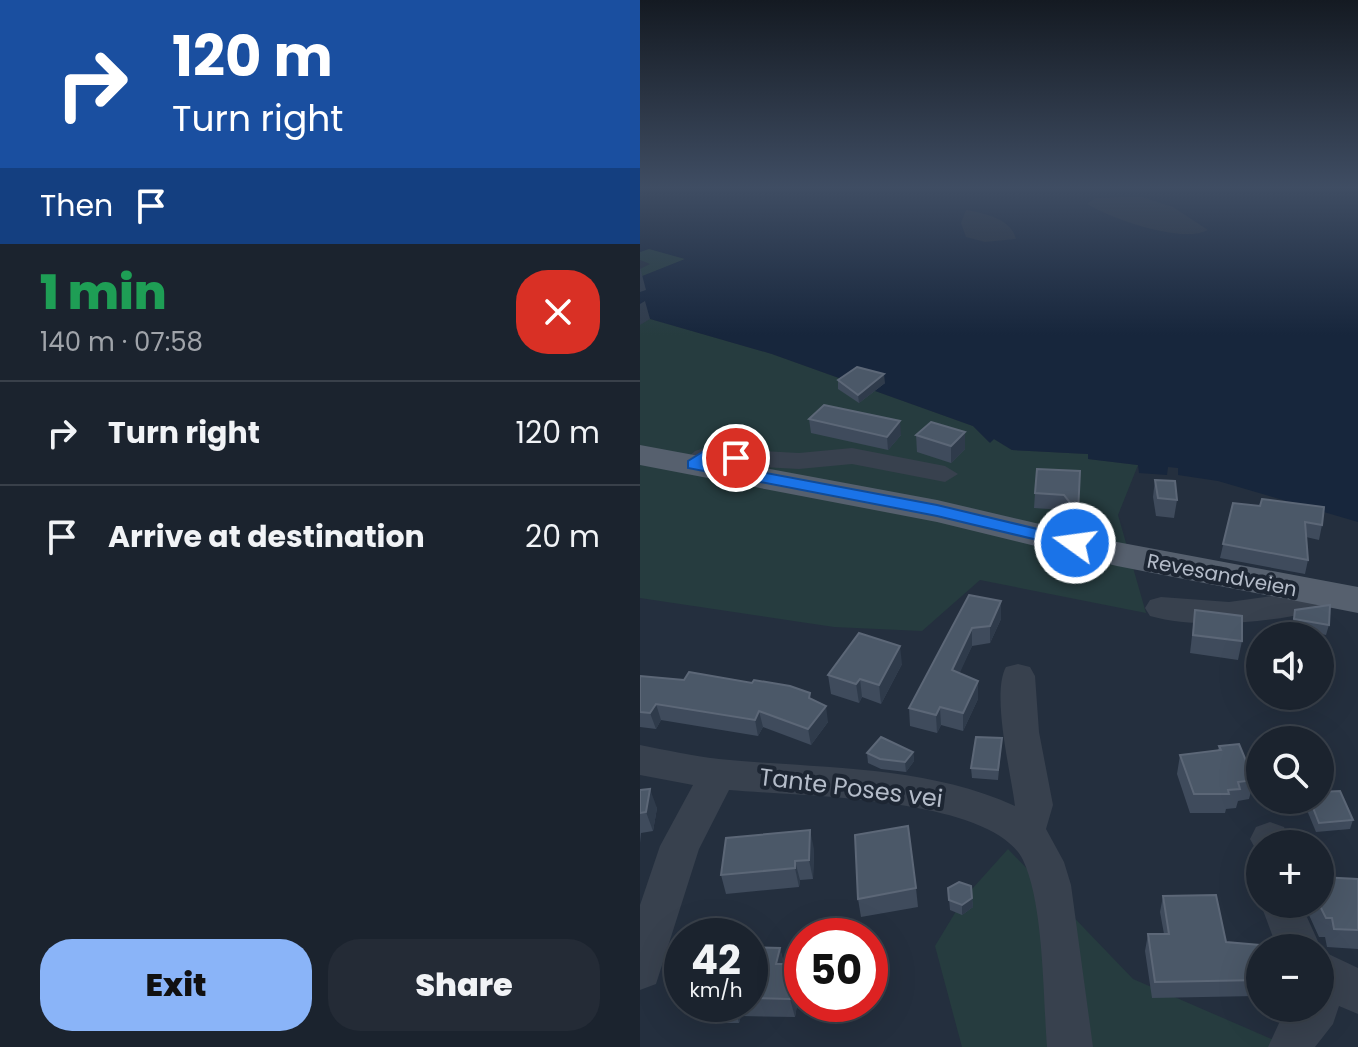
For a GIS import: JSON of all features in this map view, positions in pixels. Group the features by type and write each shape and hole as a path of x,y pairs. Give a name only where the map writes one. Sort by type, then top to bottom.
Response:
{"main road":[{"name":"Revesandveien","path":"640,455 937,511 1117,554 1346,598"}],"street":[{"path":"694,464 704,456 799,461 852,456 945,474"},
{"name":"Revesandveien","path":"1161,608 1229,613 1346,598"},
{"path":"1018,676 1021,732 1034,805 1032,819 1025,831 1037,847 1045,867 1060,943 1070,1047"},
{"name":"Tante Poses vei","path":"640,760 719,774 765,775 919,793 973,805 1025,831"},
{"path":"640,969 680,846 719,774"},
{"path":"1291,1047 1305,1022"}],"green space":[{"path":"649,248 686,259 640,277 640,269 650,264 640,260 640,252"},
{"path":"640,316 772,354 973,426 989,442 994,439 1012,450 1088,454 1089,459 1138,465 1118,515 1146,613 980,580 922,631 834,627 640,598"},
{"path":"1008,849 1133,979 1290,1047 962,1047 935,946 964,898"}],"water":[{"path":"640,237 966,237 985,242 1015,237 1358,237 1358,522 1218,481 1178,475 1178,468 1168,467 1167,475 1139,473 1138,465 1088,459 1088,454 1012,450 994,439 990,443 973,426 772,354 640,316 640,277 685,259 649,249 640,252"}],"building":[{"path":"857,367 884,374 858,395 838,380"},
{"path":"824,405 900,421 887,437 809,419"},
{"path":"931,422 965,432 951,446 916,435"},
{"path":"1037,469 1080,471 1078,513 1064,495 1035,493"},
{"path":"1155,480 1175,481 1177,500 1158,498"},
{"path":"1262,499 1324,507 1322,525 1305,522 1308,560 1223,544 1233,503 1260,506"},
{"path":"969,595 1001,601 990,626 972,628 952,670 978,681 963,713 940,707 936,715 909,708"},
{"path":"1330,605 1329,622 1294,619 1295,610"},
{"path":"1195,610 1242,616 1242,641 1193,635"},
{"path":"859,633 900,646 879,685 860,679 856,684 828,675"},
{"path":"689,672 790,686 810,693 809,698 826,706 808,729 759,711 755,720 656,704 650,713 640,712 640,676 684,680"},
{"path":"881,737 913,752 905,762 880,759 867,753"},
{"path":"976,737 1002,738 998,770 971,768"},
{"path":"1239,744 1246,761 1246,781 1238,782 1240,789 1228,790 1229,794 1194,794 1180,755 1221,750 1219,746"},
{"path":"650,789 646,812 640,813 640,790"},
{"path":"1334,791 1340,791 1353,820 1319,823 1315,814 1334,814"},
{"path":"908,826 916,888 858,899 855,835"},
{"path":"810,830 809,860 795,861 795,868 721,875 726,838"},
{"path":"1334,878 1358,879 1358,930 1334,929"},
{"path":"959,882 971,886 972,898 962,905 949,900 948,888"},
{"path":"1216,895 1226,942 1246,944 1246,980 1155,982 1148,934 1169,934 1163,896"},
{"path":"768,948 780,948 776,964 784,964 784,999 768,998"}],"route":[{"path":"736,458 704,456 694,464 937,511 1075,543"}]}
